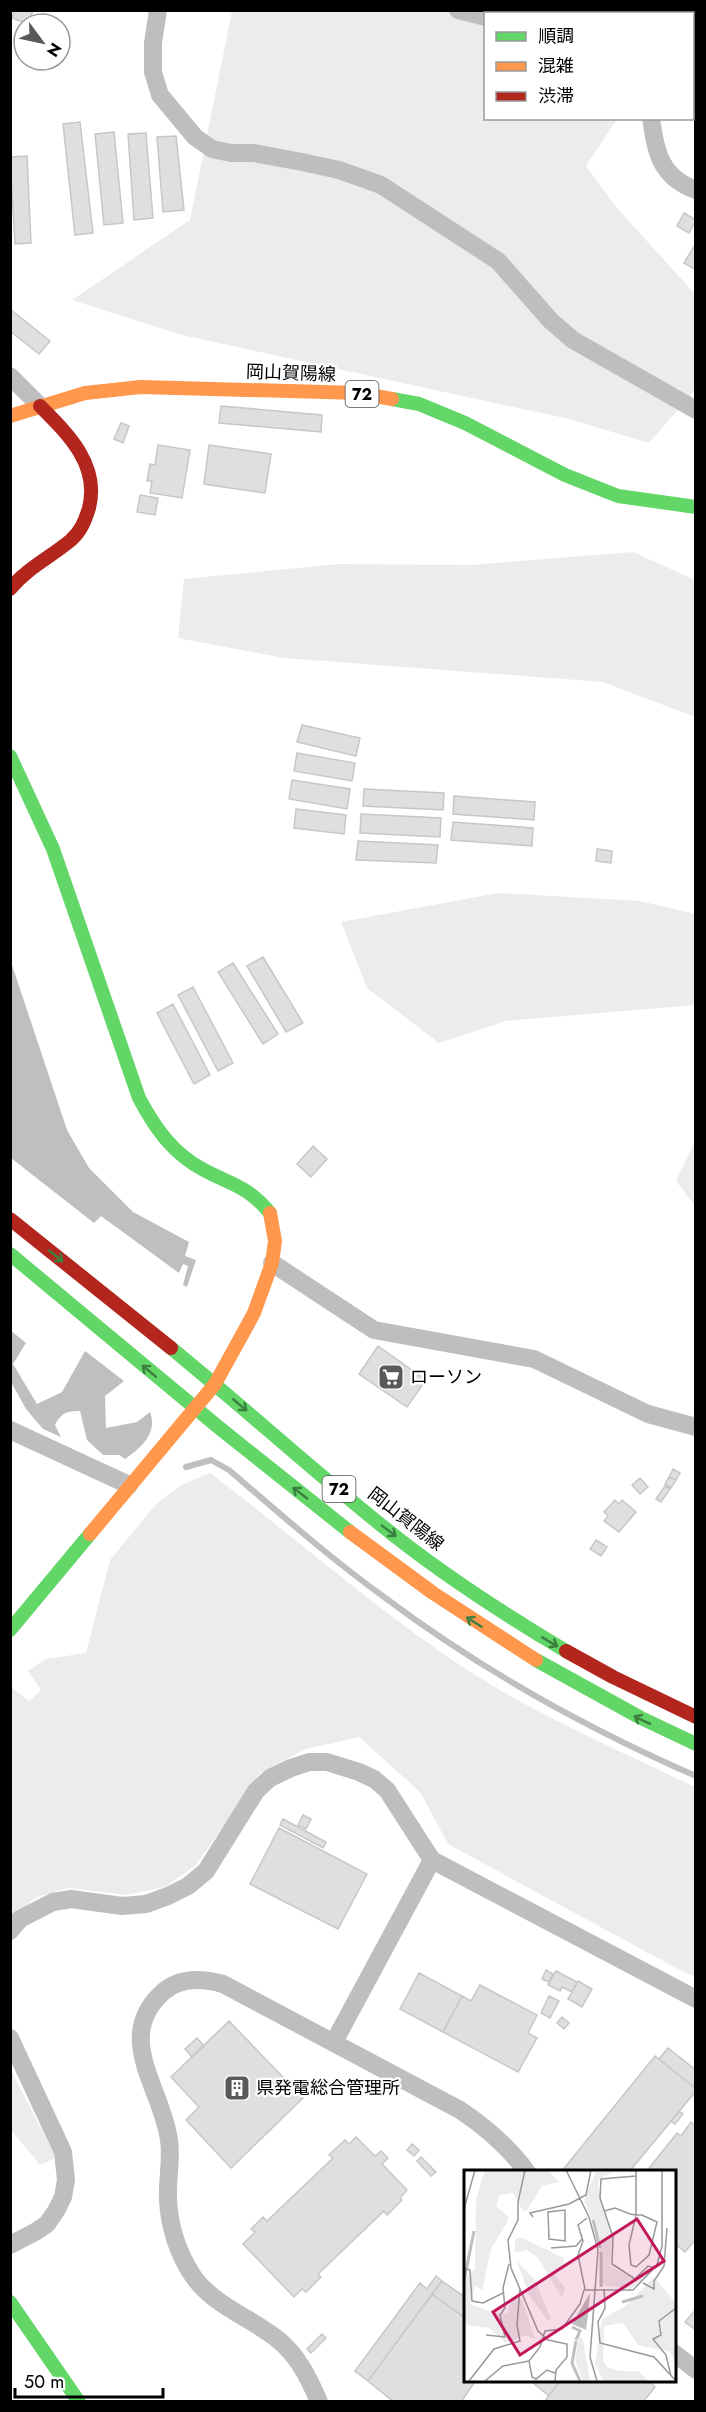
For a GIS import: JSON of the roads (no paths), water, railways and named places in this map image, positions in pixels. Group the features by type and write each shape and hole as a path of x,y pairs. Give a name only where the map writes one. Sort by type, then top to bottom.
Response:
{"main road":[{"name":"岡山賀陽線","path":"10,416 86,393 141,387 359,393 419,404 465,423 565,475 618,496 696,507"},
{"path":"10,589 32,567 78,532 88,511 92,492 90,467 78,448 40,406"},
{"path":"10,756 53,849 139,1098 153,1125 174,1150 203,1170 234,1183 256,1196 271,1214 275,1241 272,1263 254,1313 215,1384 10,1630"},
{"name":"岡山賀陽線","path":"10,1219 215,1384 383,1526 461,1584 550,1643 645,1694 696,1717"},
{"name":"72","path":"10,1254 194,1409 375,1552 459,1613 544,1666 638,1719 696,1744"},
{"path":"10,2302 79,2402"}],"street":[{"path":"158,10 153,43 153,72 160,95 195,137 212,149 231,153 254,153 302,162 339,170 381,185 498,261 550,321 573,340 696,410"},
{"path":"458,10 484,16"},
{"path":"651,120 655,144 669,175 683,185 696,190"},
{"path":"10,376 40,406"},
{"path":"272,1263 374,1330 534,1359 648,1414 696,1427"},
{"path":"10,1430 129,1485"},
{"path":"10,1931 20,1919 53,1902 71,1899 122,1906 146,1904 188,1886 206,1871 256,1791 270,1778 309,1762 327,1762 352,1769 374,1779 387,1790 432,1860 696,1999"},
{"path":"334,2042 432,1860"},
{"path":"319,2402 305,2372 292,2353 263,2329 212,2297 194,2278 183,2259 175,2239 168,2198 169,2141 165,2122 144,2062 140,2036 147,2010 156,1999 167,1988 194,1979 223,1984 334,2042 478,2122 506,2146 525,2170"},
{"path":"10,2038 63,2152 66,2180 63,2197 47,2224 10,2245"},
{"path":"676,2354 696,2370"}],"waterway":[{"path":"186,1467 211,1460 229,1470 344,1567 458,1649 574,1717 696,1776"}],"place":[{"name":"ローソン","path":"391,1377"},
{"name":"県発電総合管理所","path":"237,2088"}]}
